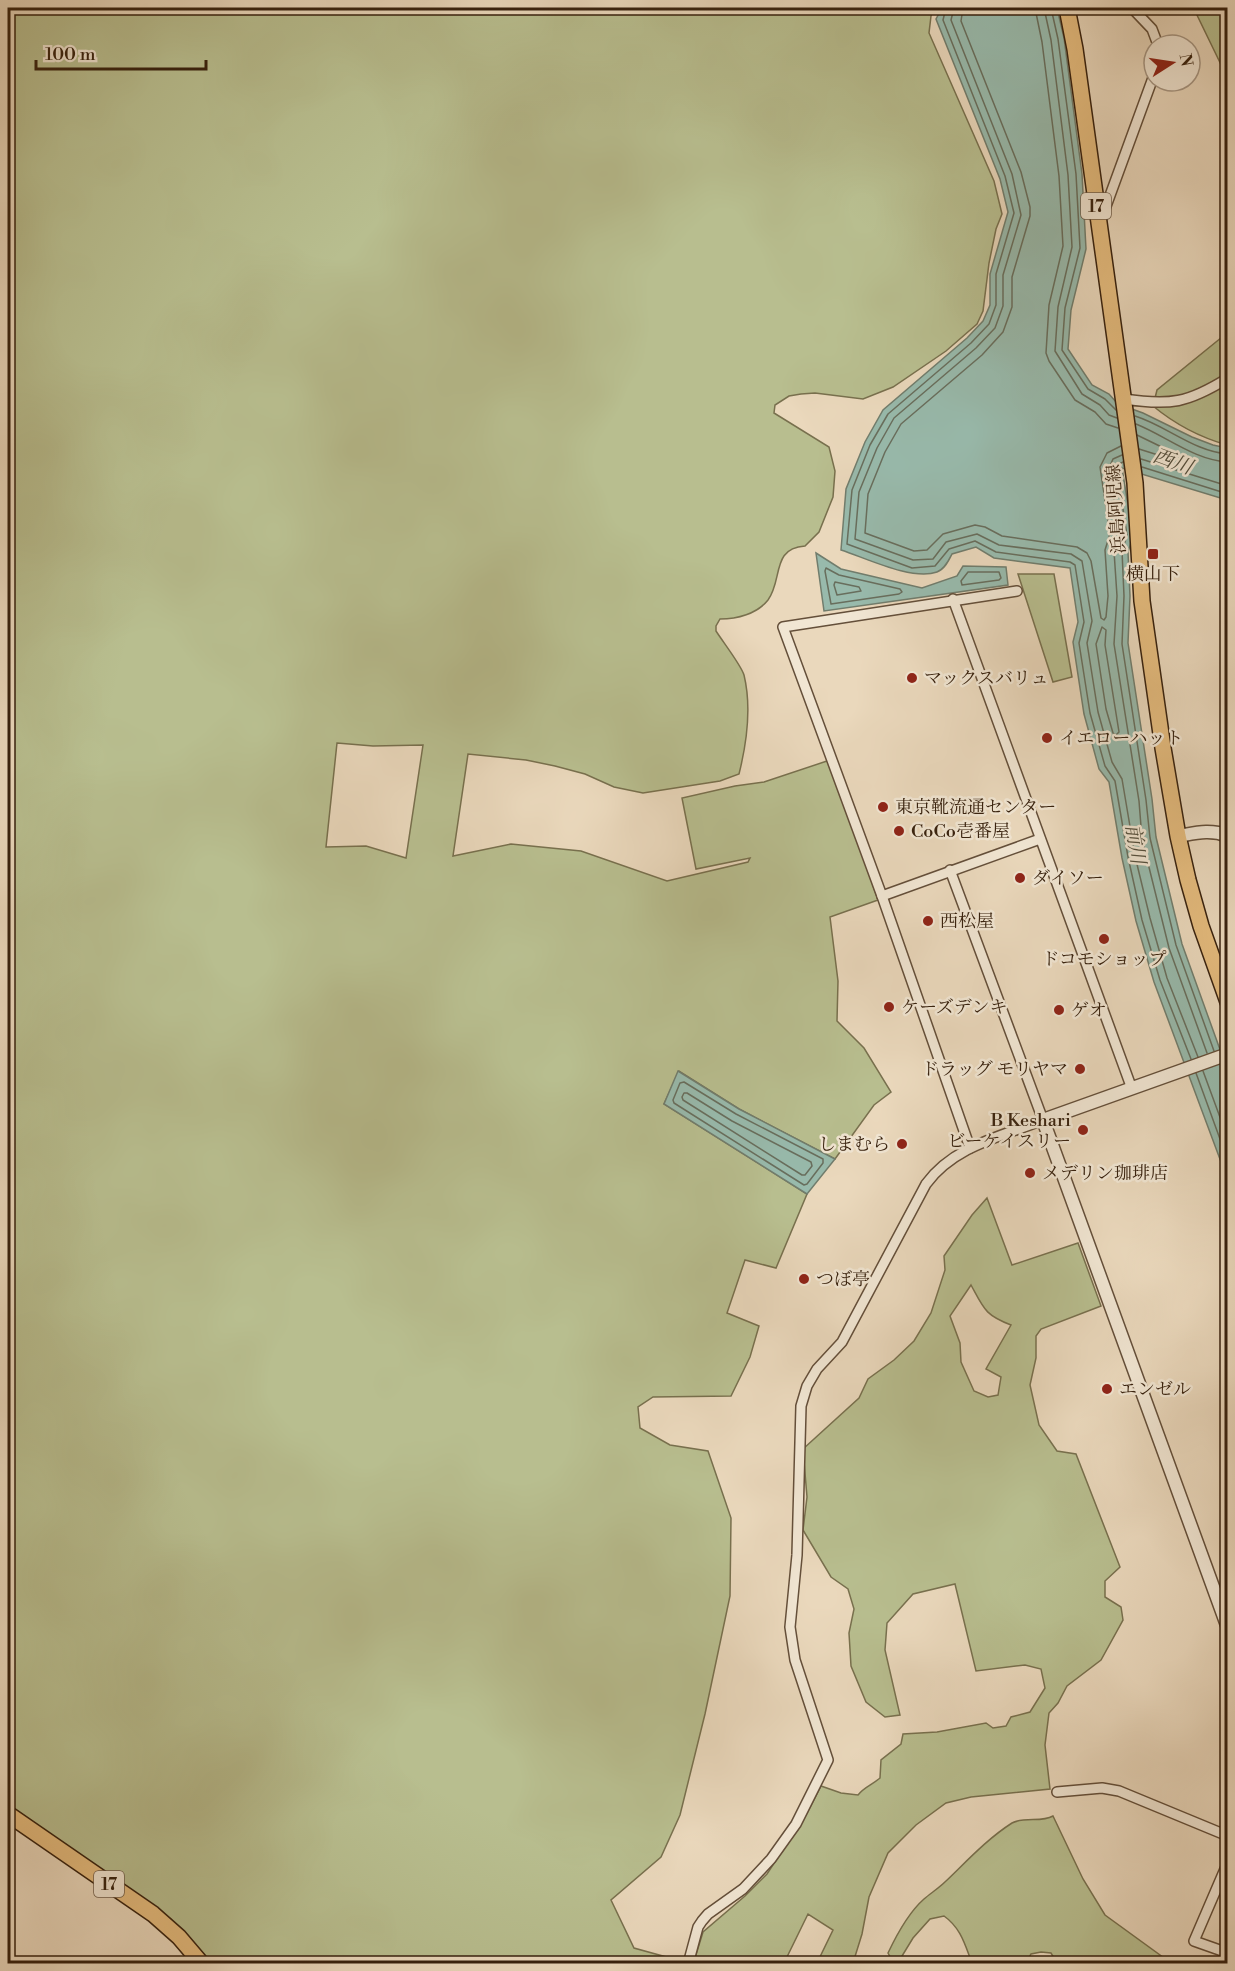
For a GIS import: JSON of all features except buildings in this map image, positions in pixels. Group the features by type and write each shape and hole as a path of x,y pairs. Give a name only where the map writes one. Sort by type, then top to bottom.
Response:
{"main road":[{"name":"浜島阿児線","path":"1067,8 1075,49 1098,228 1136,483 1142,601 1163,748 1178,836 1201,926 1227,1002"},
{"name":"17","path":"8,1814 153,1914 179,1937 202,1964"}],"street":[{"path":"1132,8 1154,33"},
{"path":"1098,228 1147,93"},
{"path":"1125,402 1160,404 1184,400 1200,394 1227,378"},
{"path":"970,1148 882,896 783,627 953,599 1017,591"},
{"path":"953,599 1132,1089"},
{"path":"1178,836 1208,831 1227,836"},
{"path":"882,896 1040,839"},
{"path":"950,870 1227,1628"},
{"path":"688,1964 698,1927 702,1921 742,1889 771,1858 796,1824 828,1760 795,1660 790,1627 797,1555 801,1406 807,1386 817,1369 842,1342 926,1184 944,1163 970,1148 1227,1054"},
{"path":"1057,1792 1102,1788 1119,1791 1227,1836"},
{"path":"1227,1862 1194,1941 1227,1953"}],"green space":[{"path":"8,8 935,8 931,16 929,33 994,181 1002,214 996,229 989,263 983,311 977,324 946,351 893,387 863,399 815,393 789,396 775,405 774,413 829,447 835,471 833,497 819,532 805,546 794,548 782,559 773,592 768,600 758,609 746,615 720,619 716,626 716,631 744,675 746,687 748,725 739,774 720,781 643,793 614,787 585,774 555,766 526,760 468,754 453,856 511,844 581,851 667,881 748,862 750,858 696,869 682,798 764,782 830,760 878,900 830,917 838,981 837,1021 864,1048 891,1092 874,1105 835,1159 739,1109 679,1071 664,1104 807,1194 776,1268 745,1260 727,1313 759,1326 750,1357 731,1396 653,1397 638,1407 640,1428 670,1445 708,1451 731,1518 730,1596 705,1714 680,1815 661,1857 611,1900 634,1948 681,1961 680,1963 211,1963 171,1919 8,1804","holes":["337,743 373,746 423,745 406,858 366,846 326,847"]},
{"path":"1227,8 1227,77 1194,9"},
{"path":"1227,333 1227,445 1188,430 1153,406 1157,390"},
{"path":"1018,574 1054,574 1072,677 1053,682"},
{"path":"987,1198 1012,1265 1078,1243 1101,1306 1041,1329 1036,1336 1036,1358 1030,1385 1039,1425 1057,1451 1076,1454 1120,1567 1105,1581 1105,1597 1121,1607 1123,1620 1101,1660 1067,1686 1058,1703 1049,1713 1045,1745 1050,1789 971,1797 946,1803 916,1825 888,1853 869,1897 862,1934 853,1963 817,1963 833,1930 808,1914 784,1963 695,1958 703,1932 767,1874 807,1813 821,1786 841,1793 858,1795 880,1778 881,1760 901,1744 903,1734 937,1732 986,1723 993,1728 1006,1726 1011,1717 1030,1712 1045,1688 1041,1669 1025,1665 976,1671 955,1584 913,1594 887,1623 885,1650 900,1715 885,1717 866,1702 851,1666 849,1633 854,1609 848,1589 831,1577 803,1530 807,1497 803,1449 859,1398 868,1379 894,1360 914,1341 931,1313 945,1270 944,1256 972,1215","holes":["971,1285 990,1314 1011,1325 986,1369 1001,1377 998,1395 988,1397 974,1391 961,1362 960,1343 950,1316"]},
{"path":"1053,1816 1083,1879 1105,1915 1171,1963 1057,1963 1051,1953 1041,1952 1031,1954 1026,1963 972,1963 958,1931 944,1916 930,1919 913,1938 899,1961 893,1962 888,1953 891,1946 908,1917 924,1899 986,1843 1012,1823"}],"water":[{"path":"942,8 1057,8 1064,38 1082,174 1086,249 1071,310 1068,349 1092,385 1109,394 1118,404 1143,413 1192,437 1227,448 1227,500 1122,468 1133,536 1128,552 1130,596 1128,643 1156,837 1182,944 1227,1069 1227,1178 1154,982 1136,921 1109,782 1099,769 1084,714 1073,642 1078,622 1070,568 994,558 976,547 952,554 940,571 927,574 902,571 841,550 846,489 865,442 883,410 967,338 983,321 990,305 990,274 1008,212 1000,179 936,19"},
{"path":"816,553 841,569 922,588 957,576 963,566 1006,567 1008,585 824,611"},
{"path":"678,1071 739,1109 835,1159 807,1194 664,1104"}],"place":[{"name":"横山下","path":"1153,554"},
{"name":"マックスバリュ","path":"912,678"},
{"name":"イエローハット","path":"1047,738"},
{"name":"東京靴流通センター","path":"883,807"},
{"name":"CoCo壱番屋","path":"899,831"},
{"name":"ダイソー","path":"1020,878"},
{"name":"西松屋","path":"928,921"},
{"name":"ドコモショップ","path":"1104,939"},
{"name":"ケーズデンキ","path":"889,1007"},
{"name":"ゲオ","path":"1059,1010"},
{"name":"ドラッグ モリヤマ","path":"1080,1069"},
{"name":"B Keshari ビーケイスリー","path":"1083,1130"},
{"name":"しまむら","path":"902,1144"},
{"name":"メデリン珈琲店","path":"1030,1173"},
{"name":"つぼ亭","path":"804,1279"},
{"name":"エンゼル","path":"1107,1389"}],"water label":[{"name":"西川","path":"1173,461"},
{"name":"前川","path":"1136,844"}]}
